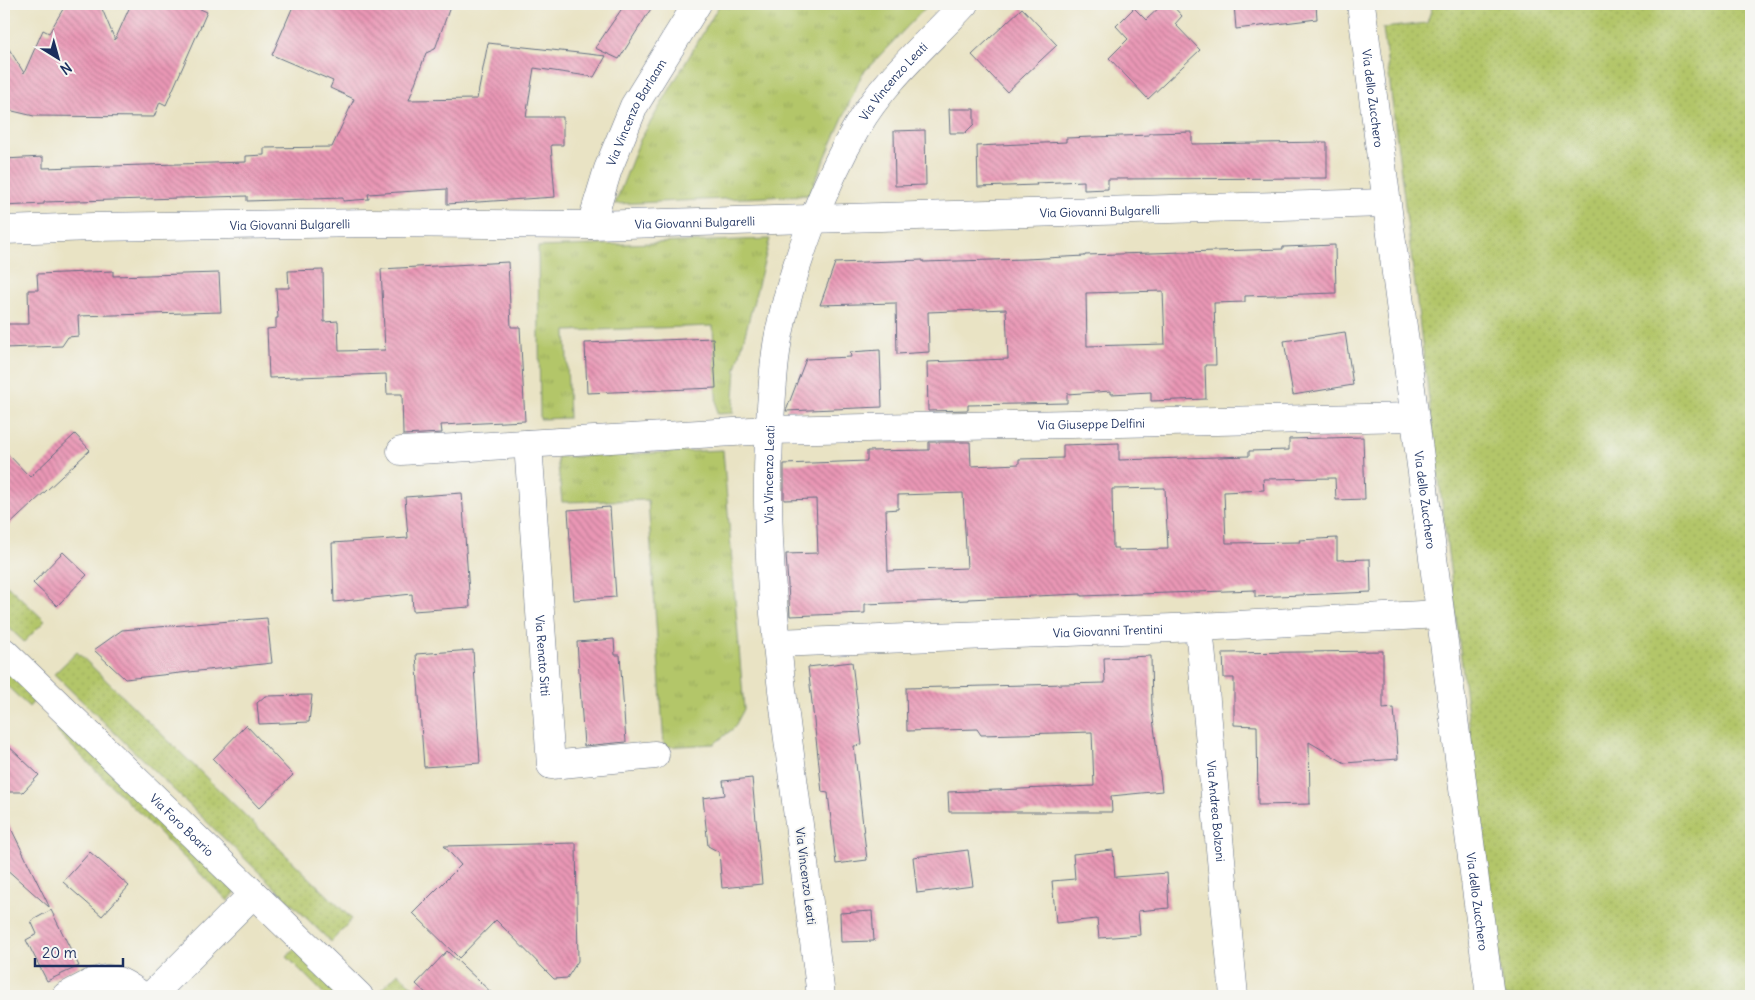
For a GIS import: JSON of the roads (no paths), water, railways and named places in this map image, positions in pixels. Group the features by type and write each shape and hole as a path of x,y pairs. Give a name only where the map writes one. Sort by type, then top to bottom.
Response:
{"street":[{"name":"Via Vincenzo Barlaam","path":"591,226 608,168 634,106 696,4"},
{"name":"Via Vincenzo Leati","path":"821,996 776,643 768,540 767,477 774,367 779,334 799,261 814,220 846,146 870,106 890,82 964,4"},
{"name":"Via dello Zucchero","path":"1361,4 1490,996"},
{"name":"Via Giovanni Bulgarelli","path":"4,230 371,223 591,226 1386,203"},
{"name":"Via Giuseppe Delfini","path":"769,430 1414,417"},
{"path":"401,451 769,430"},
{"name":"Via Renato Sitti","path":"528,444 551,765 655,756"},
{"name":"Via Giovanni Trentini","path":"776,643 1199,627 1440,614"},
{"name":"Via Andrea Bolzoni","path":"1199,627 1234,996"},
{"name":"Via Foro Boario","path":"4,652 359,996"},
{"path":"66,996 96,980 106,978 156,993 253,894"}]}
